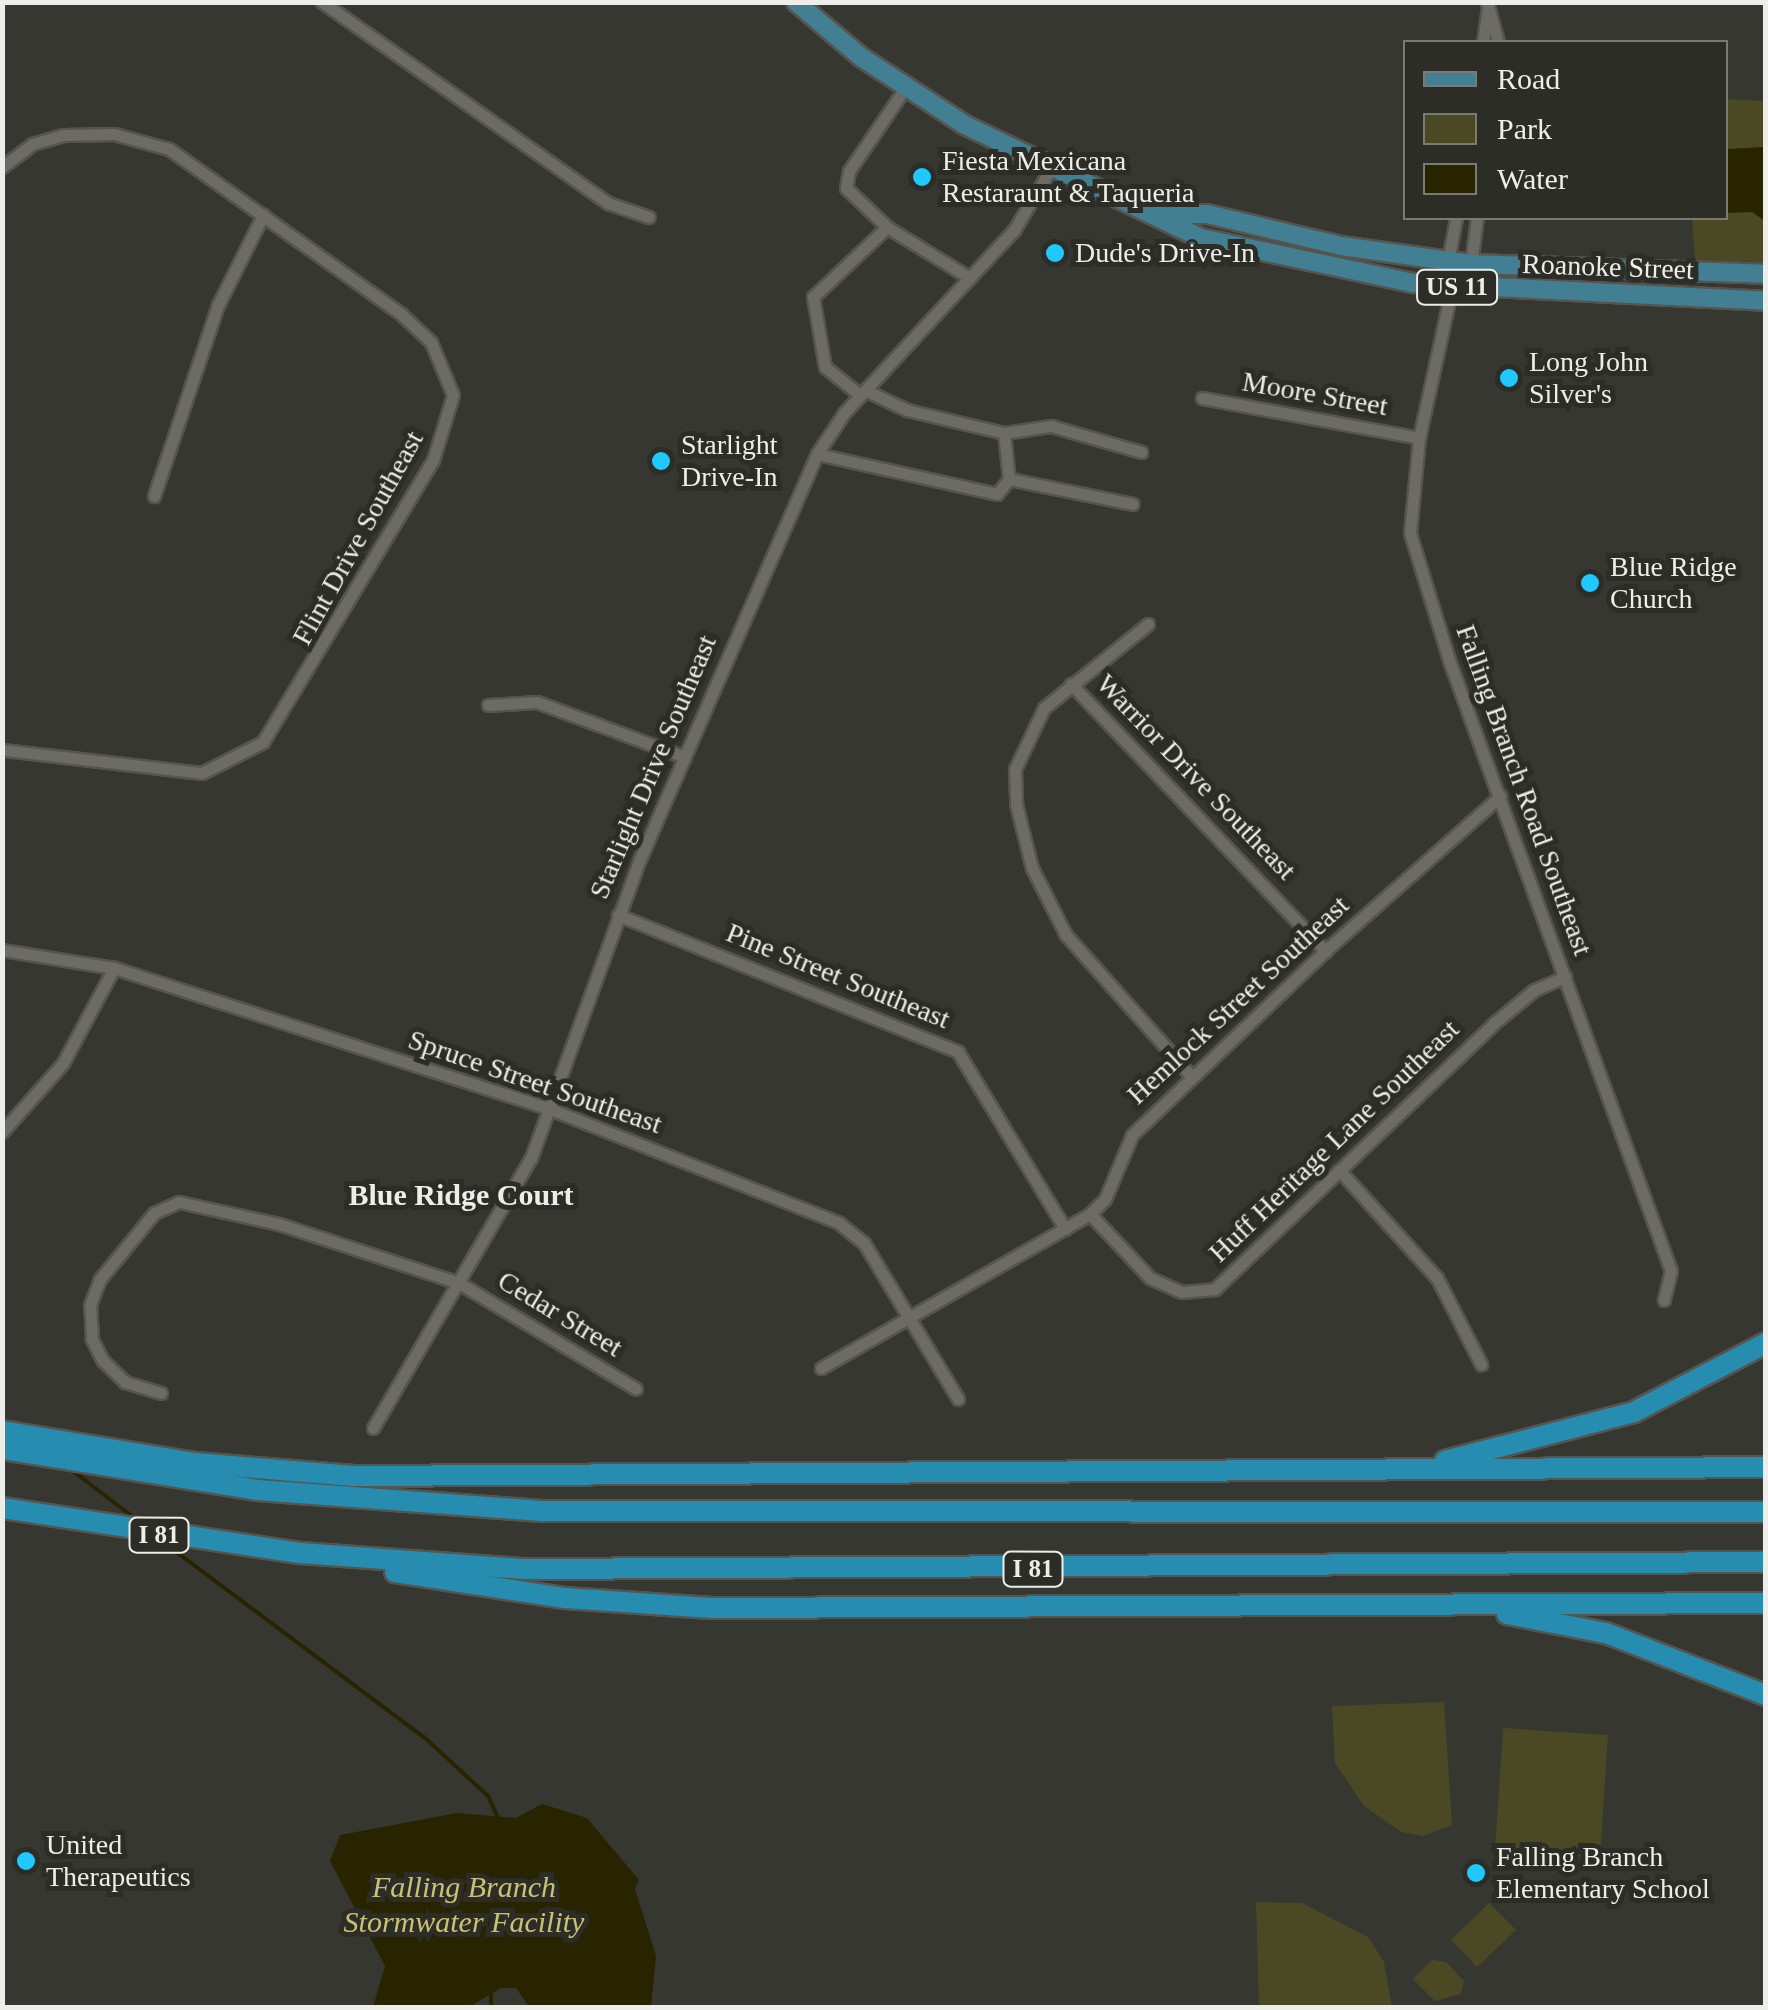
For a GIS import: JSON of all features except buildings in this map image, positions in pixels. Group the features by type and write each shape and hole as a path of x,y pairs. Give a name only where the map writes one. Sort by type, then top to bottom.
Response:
{"highway":[{"path":"1408,1470 1634,1412 1766,1343"},
{"path":"2,1431 195,1463 353,1476 1766,1466"},
{"name":"I 81","path":"2,1448 256,1490 542,1512 1766,1512"},
{"name":"I 81","path":"2,1508 300,1554 646,1572 1766,1562"},
{"path":"300,1554 532,1594 712,1608 1766,1603"},
{"path":"1440,1605 1606,1633 1766,1696"}],"main road":[{"name":"Roanoke Street","path":"796,2 906,88 1050,170 1160,214 1201,238 1242,249 1452,286 1766,300"},
{"name":"Roanoke Street","path":"1160,214 1207,214 1341,246 1471,264 1766,274"}],"street":[{"path":"322,2 342,7 608,203 649,217"},
{"path":"1483,40 1488,6"},
{"path":"1488,6 1498,22 1498,40"},
{"path":"906,88 849,171 846,188 888,227 970,278"},
{"name":"Flint Drive Southeast","path":"2,167 32,144 114,134 169,149 430,342 453,395 434,460 320,656 263,742 244,757 202,774 2,750"},
{"name":"Starlight Drive Southeast","path":"373,1428 532,1158 618,916 817,454 863,392 1014,230 1050,170"},
{"path":"154,496 218,305 263,215"},
{"path":"1452,286 1448,261 1456,220"},
{"path":"1452,286 1471,264 1477,220"},
{"path":"888,227 814,298 825,367 863,392 907,410 1004,432 1052,426 1141,452"},
{"name":"Falling Branch Road Southeast","path":"1452,286 1419,438 1409,505 1416,562 1671,1270 1664,1300"},
{"name":"Moore Street","path":"1202,398 1419,438"},
{"path":"817,454 997,494 1009,480 1004,432"},
{"path":"1009,480 1133,504"},
{"path":"1148,624 1044,708 1015,769 1032,868 1066,935 1191,1076"},
{"name":"Warrior Drive Southeast","path":"1070,684 1325,950"},
{"path":"488,705 537,702 684,757"},
{"name":"Hemlock Street Southeast","path":"820,1368 1090,1214 1104,1199 1132,1135 1325,950 1500,796"},
{"name":"Pine Street Southeast","path":"618,916 958,1052 1065,1229"},
{"name":"Spruce Street Southeast","path":"2,950 114,968 550,1110 839,1223 864,1243 958,1399"},
{"path":"2,1132 63,1064 114,968"},
{"name":"Huff Heritage Lane Southeast","path":"1090,1214 1150,1278 1182,1292 1215,1289 1520,1002 1566,977"},
{"path":"1339,1170 1438,1278 1481,1364"},
{"name":"Cedar Street","path":"161,1393 126,1382 103,1362 92,1339 90,1305 100,1279 154,1213 179,1202 279,1224 459,1283 636,1389"}],"green space":[{"path":"1728,99 1765,101 1765,262 1695,261 1692,220 1728,220"},
{"path":"1444,1702 1452,1825 1423,1836 1401,1832 1364,1806 1335,1763 1332,1706"},
{"path":"1503,1728 1608,1735 1600,1858 1495,1851"},
{"path":"1256,1902 1302,1903 1368,1937 1384,1962 1392,2007 1259,2007"},
{"path":"1489,1903 1516,1930 1477,1967 1451,1940"},
{"path":"1432,1960 1446,1962 1464,1981 1461,1994 1435,2001 1413,1979"}],"water":[{"path":"1765,147 1765,221 1752,212 1728,213 1728,149"},
{"name":"Falling Branch Stormwater Facility","path":"542,1804 587,1818 639,1880 635,1889 656,1956 651,2007 529,2007 516,1988 501,1988 469,2007 373,2007 385,1966 330,1861 340,1835 457,1813 516,1818"}],"waterway":[{"path":"69,1468 137,1520"},
{"path":"163,1542 424,1737 488,1796 499,1820"},
{"path":"491,1992 491,2008"}],"place":[{"name":"Fiesta Mexicana Restaraunt & Taqueria","path":"922,177"},
{"name":"Dude's Drive-In","path":"1055,253"},
{"name":"Long John Silver's","path":"1509,378"},
{"name":"Starlight Drive-In","path":"661,461"},
{"name":"Blue Ridge Church","path":"1590,583"},
{"name":"United Therapeutics","path":"26,1861"},
{"name":"Falling Branch Elementary School","path":"1476,1873"}],"district":[{"name":"Blue Ridge Court","path":"461,1195"}]}
